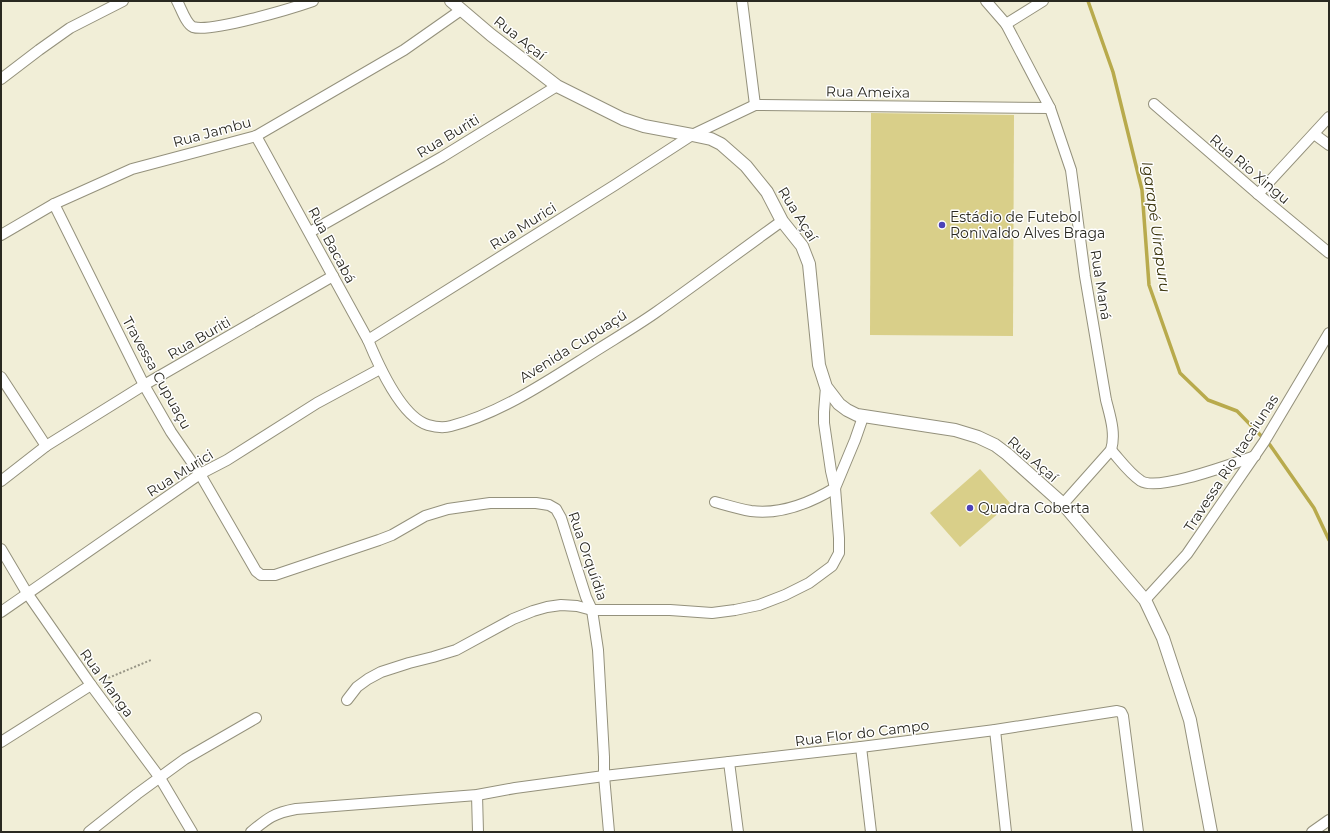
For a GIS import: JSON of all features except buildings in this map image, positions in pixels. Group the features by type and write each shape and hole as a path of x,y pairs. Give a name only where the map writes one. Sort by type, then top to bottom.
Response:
{"street":[{"path":"1,79 70,28 123,1"},
{"path":"177,1 188,24 192,27 198,28 230,24 296,7 313,1"},
{"name":"Rua Açaí","path":"450,1 557,86 623,119 644,126 711,139 721,144 746,166 767,192 782,220 802,246 809,264 819,365 826,387 839,404 847,410 863,416 955,430 978,437 995,445 1007,454 1063,504"},
{"path":"742,1 755,105"},
{"name":"Rua Maná","path":"986,1 1006,24 1050,108 1071,170 1085,276 1106,400 1112,426 1113,444 1111,450"},
{"path":"1006,24 1043,1"},
{"name":"Rua Jambu","path":"1,235 54,204 132,168 256,136 404,50 460,10"},
{"name":"Rua Buriti","path":"310,232 442,157 557,86"},
{"name":"Rua Rio Xingu","path":"1154,104 1329,253"},
{"name":"Rua Ameixa","path":"692,135 755,105 1050,108"},
{"path":"1258,194 1329,117"},
{"path":"1314,134 1329,145"},
{"name":"Rua Murici","path":"368,340 692,135"},
{"name":"Rua Bacabá","path":"256,136 368,340 380,369"},
{"name":"Travessa Cupuaçu","path":"54,204 144,386 171,432 200,474 256,571"},
{"name":"Avenida Cupuaçú","path":"380,369 409,412 417,420 426,424 438,427 450,426 490,412 545,383 654,314 782,220"},
{"name":"Rua Buriti","path":"1,481 46,446 144,386 333,276"},
{"name":"Travessa Rio Itacaiunas","path":"1145,600 1187,554 1255,456 1329,333"},
{"name":"Rua Murici","path":"1,612 200,474 227,460 318,403 380,369"},
{"path":"1,377 46,446"},
{"path":"347,700 356,687 381,672 456,650 514,619 533,611 561,605 577,606 592,610 670,610 712,613 735,610 765,602 785,595 809,583 832,566 840,554 836,488 831,471 824,423 826,387"},
{"path":"714,502 751,511 772,511 788,509 805,503 836,488 856,440 863,416"},
{"path":"1211,832 1190,720 1163,638 1145,600 1063,504 1111,450 1132,474 1142,482 1153,484 1168,483 1255,456"},
{"name":"Rua Orquídia","path":"256,571 261,575 275,575 379,540 425,516 448,509 490,503 536,503 549,505 556,509 561,518 586,597 592,610 598,650 604,776 609,832"},
{"name":"Rua Manga","path":"1,549 27,593 91,685 160,778 192,832"},
{"path":"1,742 91,685"},
{"name":"Rua Flor do Campo","path":"251,832 270,816 289,810 476,795 604,776 861,747 994,730 1117,711 1121,712 1138,832"},
{"path":"89,832 185,759 256,718"},
{"path":"994,730 1006,832"},
{"path":"861,747 871,832"},
{"path":"729,762 738,832"},
{"path":"476,795 478,832"},
{"path":"1312,832 1329,820"}],"path":[{"path":"91,685 151,660"}],"shaded area":[{"name":"Estádio de Futebol Ronivaldo Alves Braga","path":"871,113 1014,115 1013,336 870,335"},
{"name":"Quadra Coberta","path":"980,469 1010,503 960,547 930,513"}],"waterway":[{"name":"Igarapé Uirapuru","path":"1088,1 1113,72 1142,190 1149,285 1180,373 1208,400 1237,411 1270,445 1314,508 1329,540"}],"place":[{"name":"Estádio de Futebol Ronivaldo Alves Braga","path":"942,225"},
{"name":"Quadra Coberta","path":"970,508"}]}
